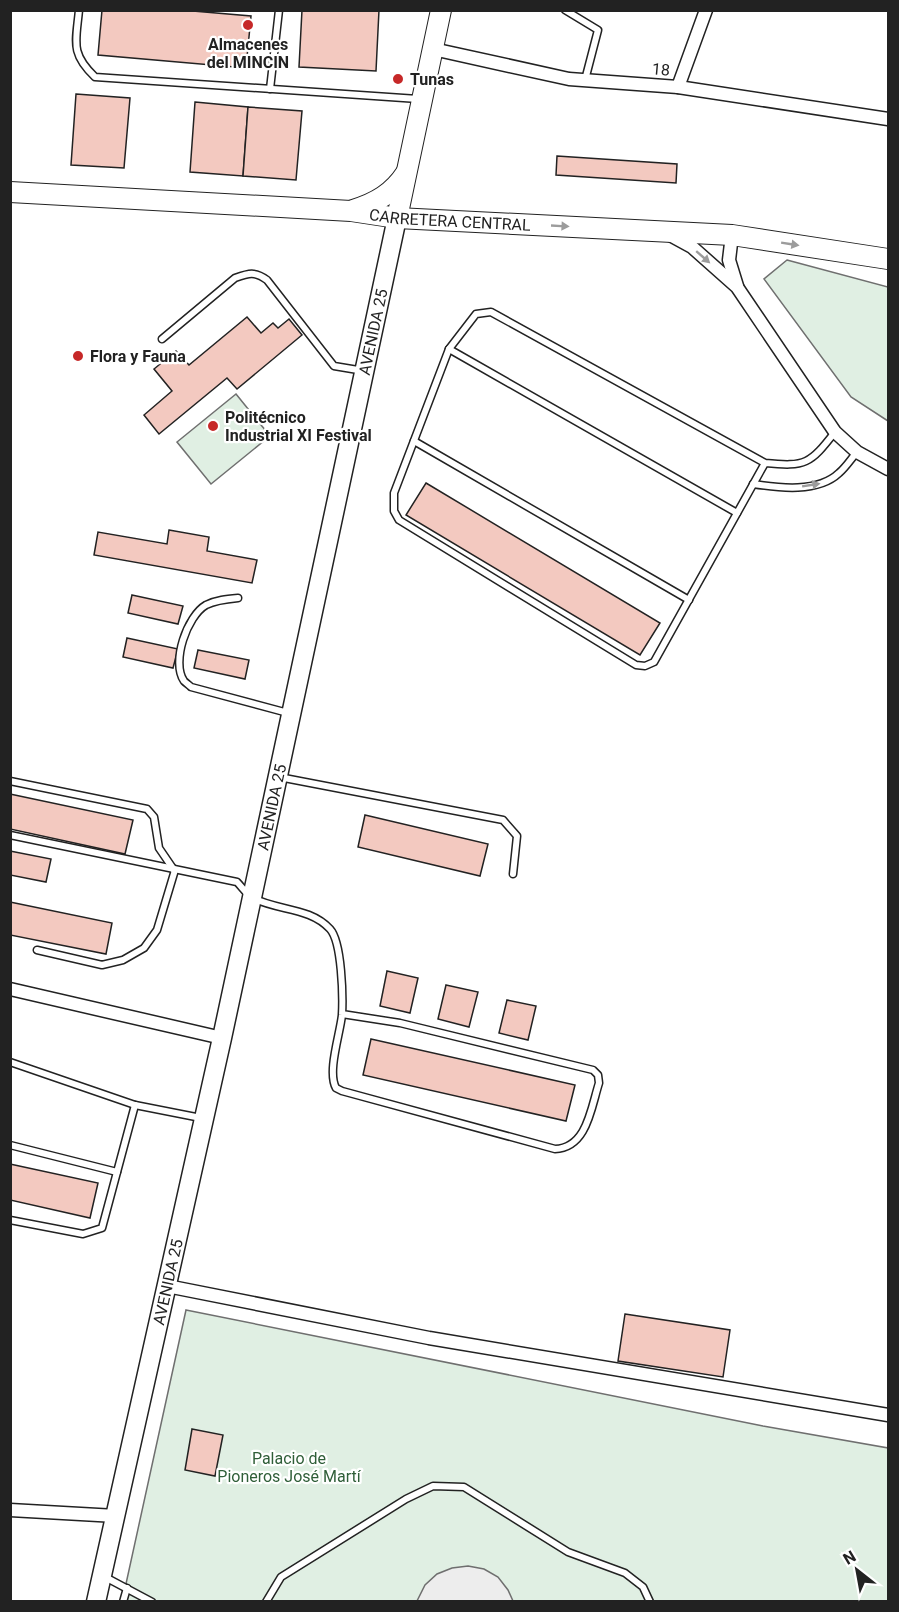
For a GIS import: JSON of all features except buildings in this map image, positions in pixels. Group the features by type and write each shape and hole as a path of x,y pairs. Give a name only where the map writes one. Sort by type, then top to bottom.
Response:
{"main road":[{"name":"AVENIDA 25","path":"397,218 441,10"},
{"path":"351,211 374,203 386,195 398,185 406,172"},
{"name":"CARRETERA CENTRAL","path":"10,192 351,211 397,218 732,235 888,259"}],"street":[{"path":"678,87 706,10"},
{"name":"18","path":"433,49 569,79 678,87 888,119"},
{"name":"AVENIDA 25","path":"96,1602 222,1038 397,218"},
{"path":"665,231 692,247 737,287 835,432 857,452 888,470"},
{"path":"732,235 729,260 737,287"},
{"path":"10,989 222,1038"},
{"path":"167,1286 429,1338 888,1415"},
{"path":"10,1510 116,1515"}],"lane":[{"path":"79,10 75,50 83,66 94,78 422,99"},
{"path":"270,89 279,10"},
{"path":"566,10 598,30 585,80"},
{"path":"162,339 234,278 247,273 257,273 267,280 334,366 364,371"},
{"path":"765,463 654,663 645,666 636,665 399,520 394,510 394,493 449,349 476,314 491,312 765,463 790,466 806,463 820,451 835,432"},
{"path":"449,349 737,513"},
{"path":"414,441 689,600"},
{"path":"753,484 780,488 824,483 838,474 857,452"},
{"path":"238,598 222,600 206,606 193,617 185,633 180,664 183,680 191,687 291,714"},
{"path":"278,777 502,820 517,836 513,874"},
{"path":"10,781 147,809 154,817 159,848 175,870"},
{"path":"10,835 237,882 252,898 321,921 336,937 339,951 342,1014 332,1077 336,1088 555,1149 566,1149 583,1132 599,1083 598,1075 593,1070 400,1023 342,1014"},
{"path":"37,950 102,964 123,960 144,948 157,930 175,870"},
{"path":"10,1062 135,1105 204,1118"},
{"path":"10,1220 83,1234 102,1228 135,1105"},
{"path":"10,1145 117,1172"},
{"path":"266,1602 281,1577 406,1499 433,1486 447,1485 464,1487 568,1552 625,1573 643,1587 650,1602"},
{"path":"102,1575 152,1602"},
{"path":"123,1602 127,1588"}],"green space":[{"path":"787,260 888,287 888,421 851,397 764,279"},
{"path":"236,394 270,436 211,484 177,442"},
{"name":"Palacio de Pioneros José Martí","path":"186,1310 763,1426 888,1448 888,1601 122,1602"}],"shaded area":[{"path":"468,1566 484,1569 498,1577 513,1601 417,1601 425,1585 437,1574 452,1568"}],"place":[{"name":"Almacenes del MINCIN","path":"248,25"},
{"name":"Tunas","path":"398,79"},
{"name":"Flora y Fauna","path":"78,356"},
{"name":"Politécnico Industrial XI Festival","path":"213,426"}]}
